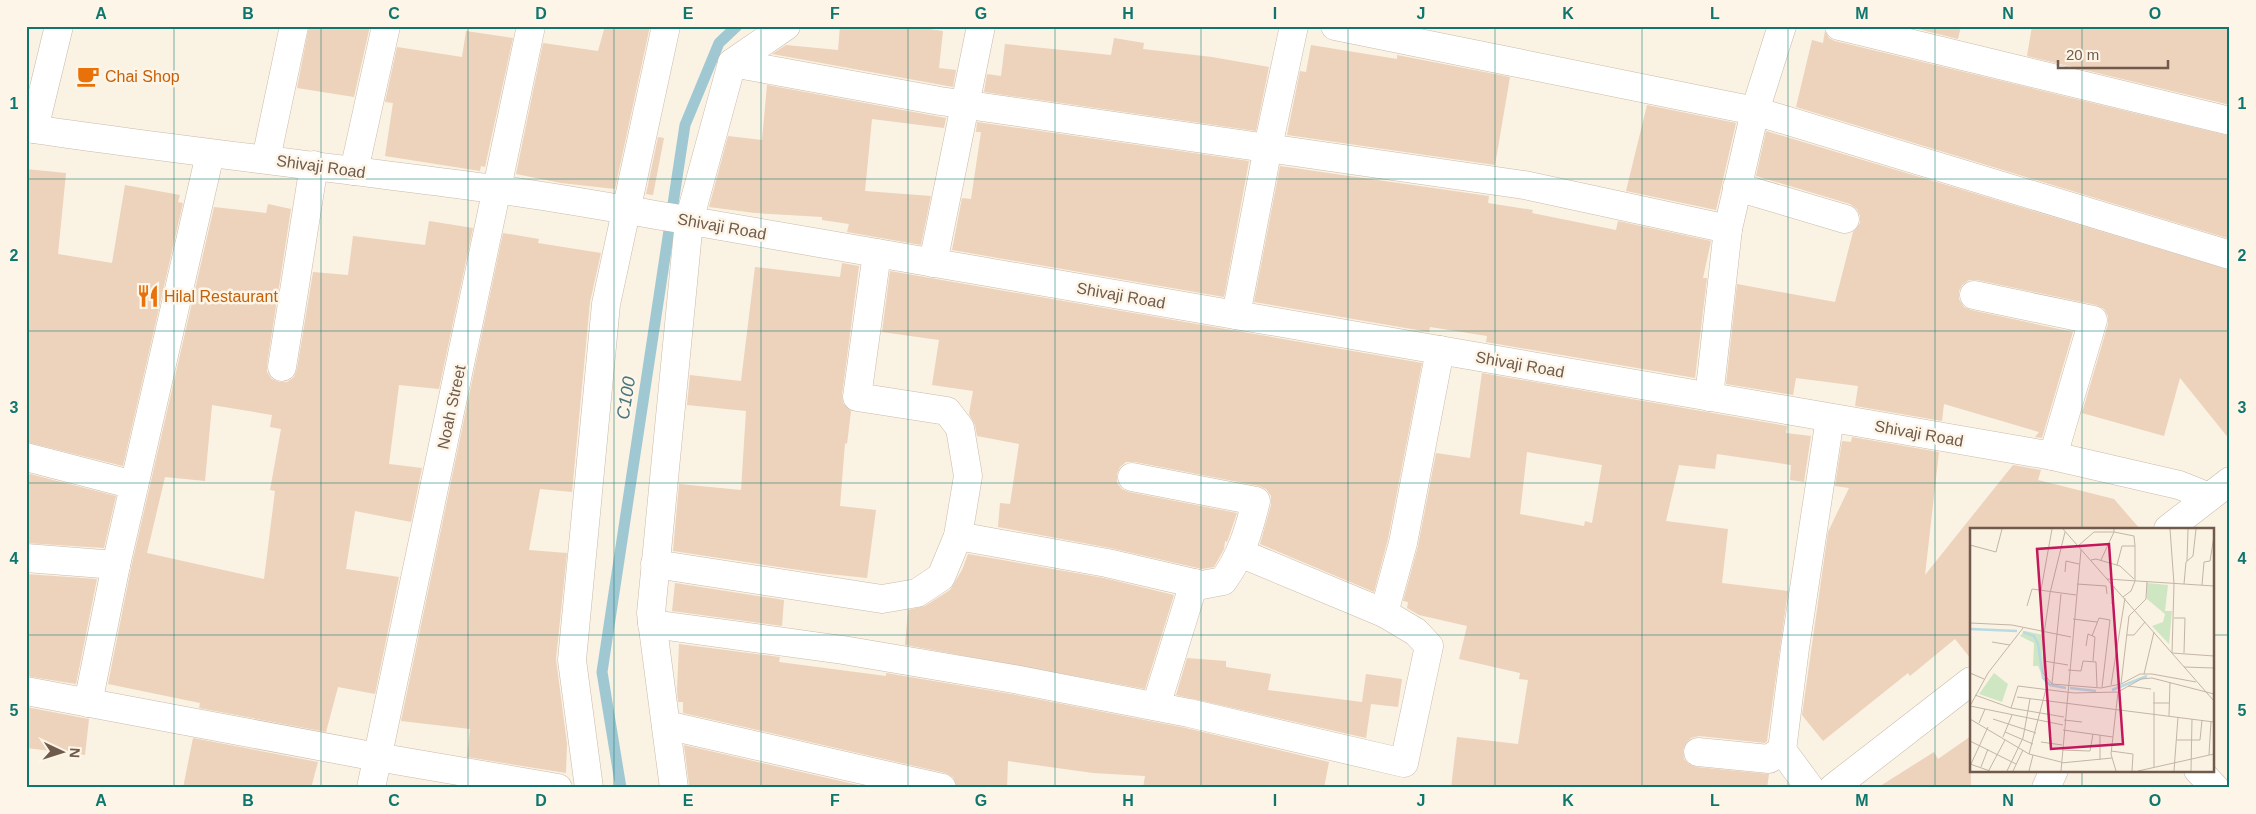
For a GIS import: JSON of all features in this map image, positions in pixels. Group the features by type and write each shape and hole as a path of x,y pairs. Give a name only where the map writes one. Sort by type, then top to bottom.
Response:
{"street":[{"path":"30,128 58,26"},
{"path":"266,159 294,26"},
{"path":"354,171 386,26"},
{"name":"Noah Street","path":"371,788 531,26"},
{"path":"589,788 572,660 606,304 636,212 666,26"},
{"path":"668,786 666,725 651,613 684,220 732,63 786,26"},
{"path":"933,263 967,104 981,26"},
{"path":"1236,315 1268,147 1294,26"},
{"path":"1335,26 1755,111 2230,255"},
{"path":"1709,397 1728,229 1755,111 1782,26"},
{"path":"1839,26 2230,121"},
{"path":"732,63 967,104 1524,185 1728,229"},
{"name":"Shivaji Road","path":"30,128 210,154 266,159 496,189 636,212 2053,456 2179,485 2219,489"},
{"path":"88,703 116,565 210,154"},
{"path":"282,367 314,165"},
{"path":"1737,187 1846,219"},
{"path":"656,564 882,599 917,593 940,577 958,536 968,476 960,428 947,411 857,397 877,253"},
{"path":"1974,295 2093,320 2053,456"},
{"path":"1384,613 1403,543 1440,350"},
{"path":"1810,788 1782,750 1795,648 1830,418"},
{"path":"26,457 134,485"},
{"path":"958,536 1107,563 1202,585 1223,581 1235,565 1240,553 1250,526 1256,501 1132,477"},
{"path":"2169,528 2219,489"},
{"path":"652,624 843,650 1156,706 1404,763 1429,646 1416,632 1384,613 1240,553"},
{"path":"26,558 116,565"},
{"path":"1156,706 1194,583"},
{"path":"1833,788 1865,775 1970,682"},
{"path":"26,690 377,757 558,788"},
{"path":"666,725 942,788"},
{"path":"1698,752 1769,759 1782,750"},
{"path":"2046,788 2053,772"},
{"path":"2200,772 2215,788"}],"building":[{"path":"309,26 370,26 354,97 297,88"},
{"path":"605,26 650,26 615,189 561,183 516,174 543,43 598,51"},
{"path":"840,26 911,26 943,31 939,68 956,70 953,87 772,54 786,45 838,50"},
{"path":"1906,26 1961,26 1958,39"},
{"path":"2032,26 2230,26 2230,105 2027,56"},
{"path":"466,31 513,38 485,167 481,166 480,171 385,156 393,103 385,102 397,47 462,57"},
{"path":"1825,31 1829,38 1835,41 2230,136 2230,239 1796,107 1812,40 1823,43"},
{"path":"1114,38 1144,43 1143,49 1212,57 1269,67 1256,131 984,92 987,74 1001,76 1005,44 1111,55"},
{"path":"1311,45 1397,59 1397,55 1510,77 1495,165 1287,135 1300,71 1306,72"},
{"path":"767,85 946,118 944,128 872,119 865,191 931,196 921,245 847,232 849,224 822,220 822,217 755,213 709,207 728,136 762,140"},
{"path":"1647,105 1736,123 1716,210 1626,191"},
{"path":"977,122 1249,161 1224,297 952,250 962,198 971,199 981,132 976,132"},
{"path":"1766,131 2230,270 2230,440 2180,378 2164,436 2082,413 2108,324 2108,316 2104,309 2096,305 1977,280 1969,280 1962,285 1959,291 1959,299 1964,307 2073,332 2042,438 2035,437 2039,432 1944,404 1942,421 1855,406 1858,386 1796,378 1793,395 1726,384 1737,284 1835,302 1853,232 1860,223 1857,209 1850,204 1756,176"},
{"path":"658,137 664,138 653,195 646,194"},
{"path":"1280,166 1489,196 1488,203 1533,210 1532,213 1616,230 1618,221 1711,241 1703,278 1707,278 1695,378 1486,342 1487,336 1430,327 1429,332 1254,302"},
{"path":"26,169 66,173 58,254 112,263 125,185 180,195 178,202 183,203 123,466 26,442"},
{"path":"268,204 291,209 267,365 267,372 272,379 280,382 287,382 294,377 297,369 313,272 348,275 353,236 425,245 429,221 473,228 439,389 399,385 389,464 422,468 411,522 355,511 346,569 399,577 375,694 338,687 326,732 199,708 200,703 108,684 131,568 214,207 266,213","holes":["212,405 272,415 270,427 281,429 270,490 275,491 264,579 147,553 165,477 205,481"]},
{"path":"503,233 539,239 538,243 601,253 590,302 572,492 540,489 529,550 567,553 556,659 567,744 566,773 467,757 470,729 401,721"},
{"path":"842,263 859,266 842,395 843,403 851,411 847,444 845,443 840,506 876,510 867,578 819,573 673,551 679,484 741,490 746,411 687,405 690,375 741,381 755,267 840,277"},
{"path":"890,271 1422,363 1388,539 1374,592 1260,544 1271,505 1271,496 1266,489 1259,486 1135,462 1126,462 1120,467 1117,474 1117,483 1122,489 1129,492 1237,513 1227,542 1225,541 1224,549 1214,567 1202,569 1110,548 998,527 1000,503 1010,504 1019,444 977,436 975,425 969,414 973,391 932,385 939,340 882,332"},
{"path":"1482,373 1787,426 1786,433 1811,436 1804,482 1790,480 1791,465 1717,454 1715,469 1679,465 1666,521 1728,529 1722,583 1788,591 1767,741 1765,743 1699,736 1691,738 1683,750 1684,759 1696,767 1769,774 1767,788 1451,788 1457,737 1518,744 1528,680 1519,679 1520,673 1459,659 1467,626 1419,615 1407,608 1408,602 1403,601 1418,546 1436,453 1470,458","holes":["1527,452 1602,465 1592,523 1585,521 1584,526 1520,514"]},
{"path":"1852,437 1939,452 1925,575 2013,465 2041,470 2038,480 2114,499 2139,528 1970,528 1970,658 1955,639 1910,676 1908,673 1823,741 1802,715 1828,532 1849,488 1835,486 1842,441 1851,442"},
{"path":"26,473 116,496 104,548 26,543"},
{"path":"968,554 1104,578 1174,595 1145,689 905,645 908,610 925,606 950,590 962,570"},
{"path":"26,574 97,579 76,684 26,676"},
{"path":"675,583 784,600 782,626 672,611"},
{"path":"679,644 780,657 779,662 886,676 886,673 1011,694 1186,728 1329,762 1324,788 1143,788 1145,776 1093,773 1008,761 1007,788 957,788 953,777 945,773 683,713 683,702 678,702 677,690"},
{"path":"1187,658 1226,661 1226,667 1271,674 1268,690 1362,702 1366,674 1402,679 1398,707 1371,704 1366,738 1176,695"},
{"path":"26,707 89,719 85,755 26,748"},
{"path":"1970,737 1971,788 1877,788 1934,752 1938,759"},
{"path":"193,738 318,762 311,788 183,788"},
{"path":"684,745 871,788 712,788 713,785 689,785"}],"waterway":[{"name":"C100","path":"621,788 602,672 685,125 719,43 737,26"}],"place":[{"name":"Chai Shop","path":"88,76"},
{"name":"Hilal Restaurant","path":"148,296"}]}
